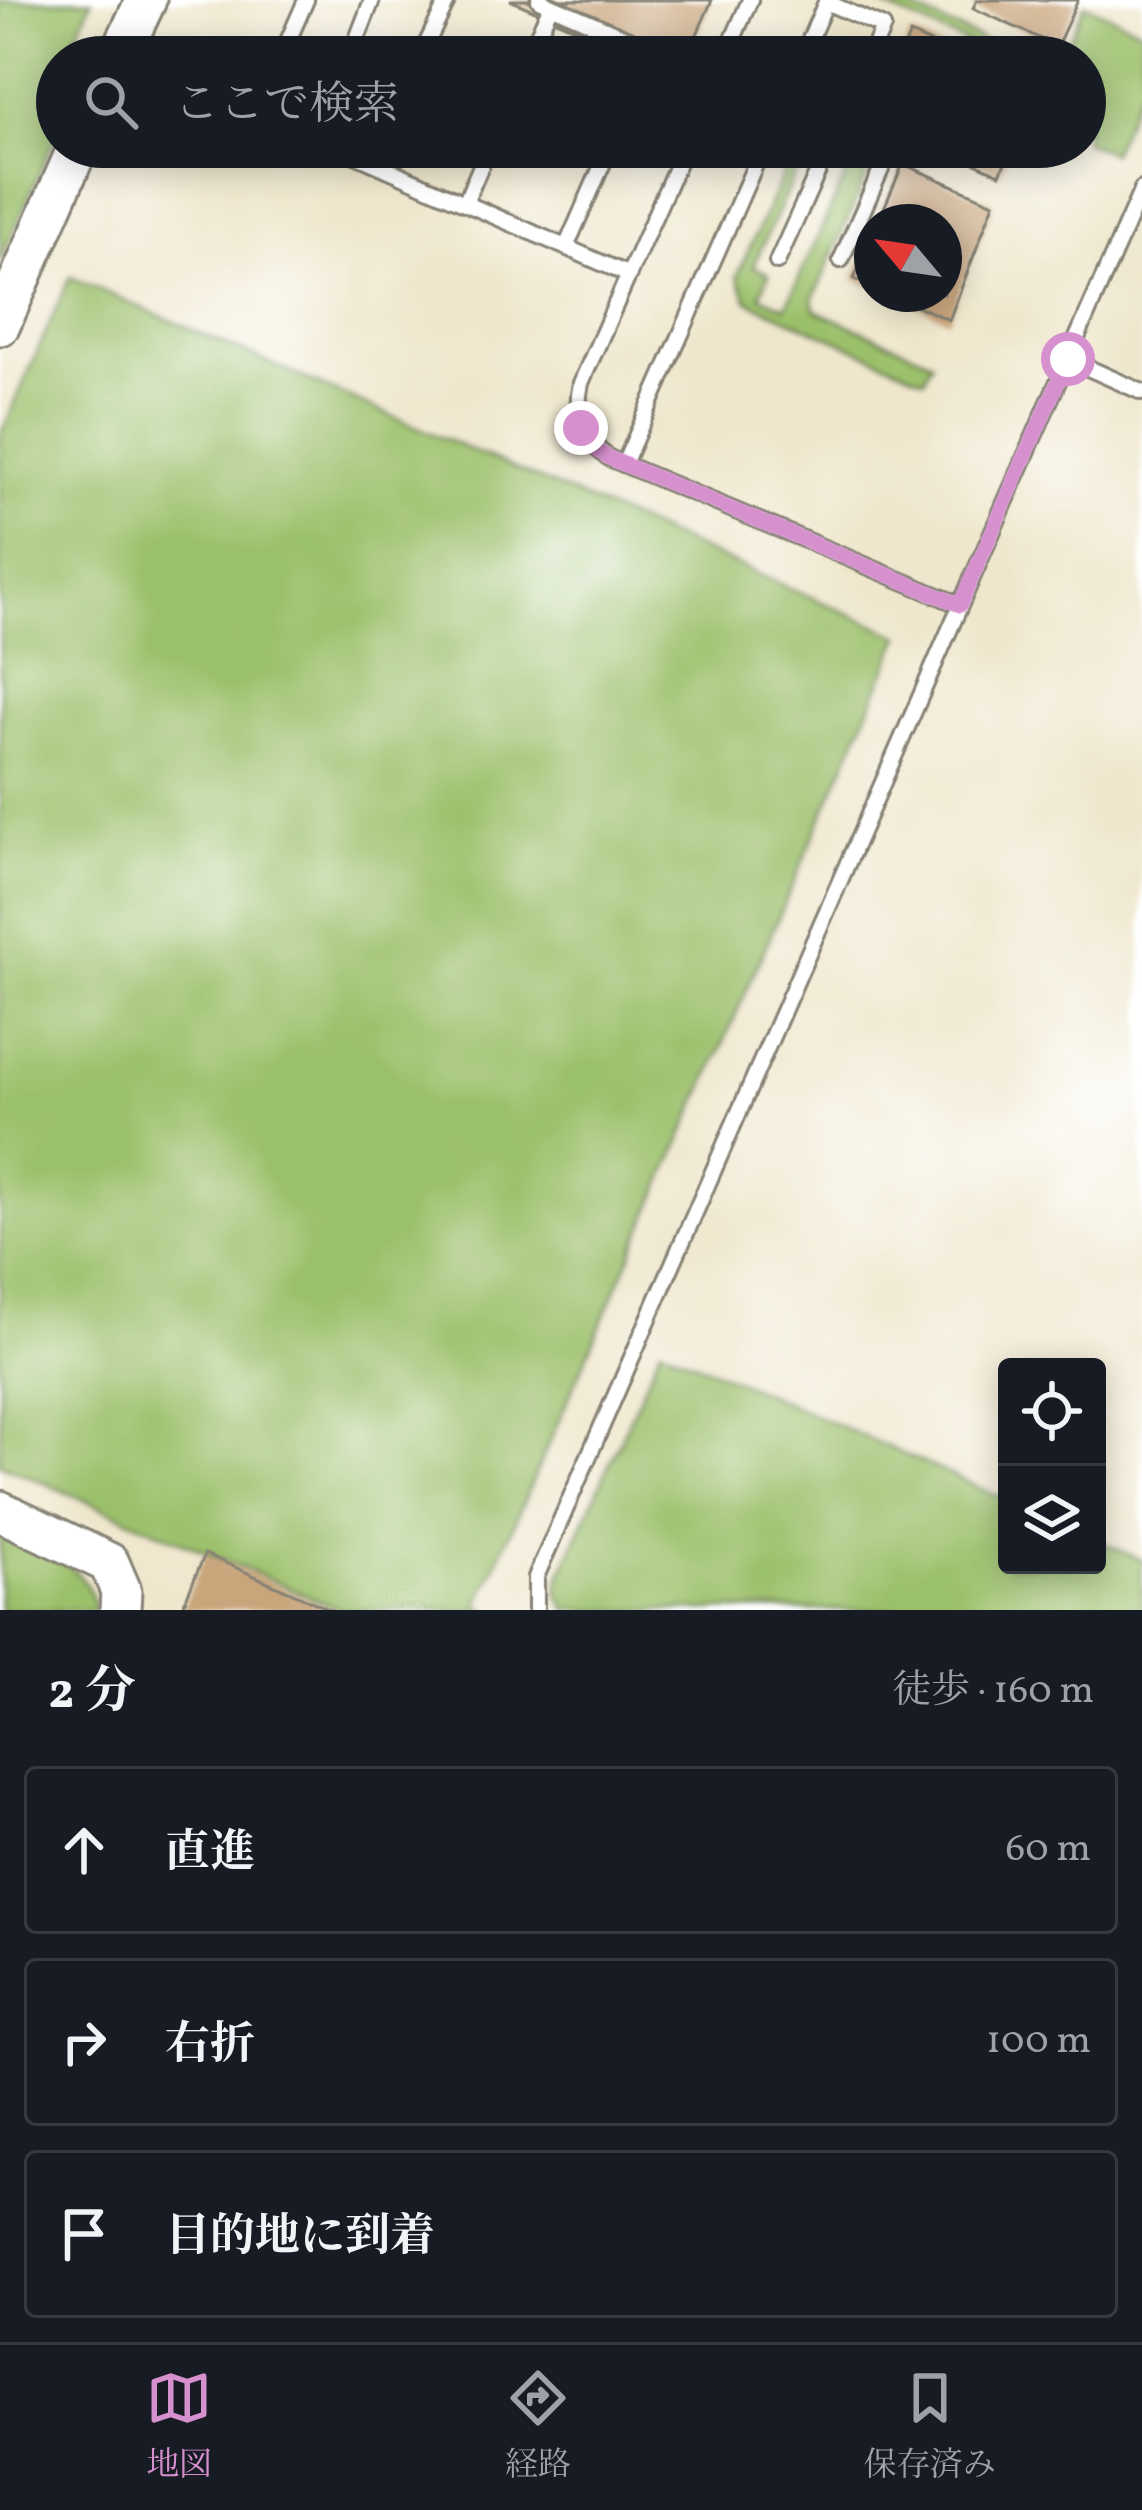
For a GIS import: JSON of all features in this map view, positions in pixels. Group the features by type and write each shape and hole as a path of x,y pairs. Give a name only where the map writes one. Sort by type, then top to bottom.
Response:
{"street":[{"path":"123,36 134,0"},
{"path":"127,36 146,0"},
{"path":"0,325 69,168"},
{"path":"0,1511 110,1563 121,1592 120,1610"}],"lane":[{"path":"290,36 306,0"},
{"path":"358,36 372,0"},
{"path":"734,36 750,0"},
{"path":"811,36 827,1 883,27 879,36"},
{"path":"535,36 545,3 622,36"},
{"path":"429,36 442,5"},
{"path":"385,168 629,275"},
{"path":"465,203 480,168"},
{"path":"566,248 601,168"},
{"path":"676,168 577,402 587,438 624,464 960,605"},
{"path":"624,464 754,168"},
{"path":"777,262 820,168"},
{"path":"841,260 882,168"},
{"path":"536,1610 536,1577 1142,189"},
{"path":"1068,359 1142,392"}],"green space":[{"path":"0,0 92,0 76,36 36,36 36,168 41,168 0,263"},
{"path":"869,0 891,0 973,36 950,36"},
{"path":"1085,4 1142,30 1142,84 1111,153 1106,151 1106,36 1071,36"},
{"path":"786,168 798,168 753,266 769,274 760,296 786,307 849,168 870,168 813,300 815,310 932,361 924,379 748,301 737,276"},
{"path":"70,277 901,636 478,1606 485,1610 341,1610 0,1464 0,437"},
{"path":"661,1347 998,1496 998,1574 1106,1574 1106,1544 1142,1560 1142,1610 566,1610 558,1592 560,1576"},
{"path":"0,1535 73,1569 91,1593 95,1610 0,1610"}],"building":[{"path":"510,0 712,0 696,36 593,36"},
{"path":"977,0 1078,0 1062,36 1035,36 973,8"},
{"path":"901,168 912,168 994,203 962,286 962,204 886,204"},
{"path":"205,1554 331,1610 181,1610"}],"route":[{"path":"581,428 595,449 609,458 960,605 1068,359"}]}
